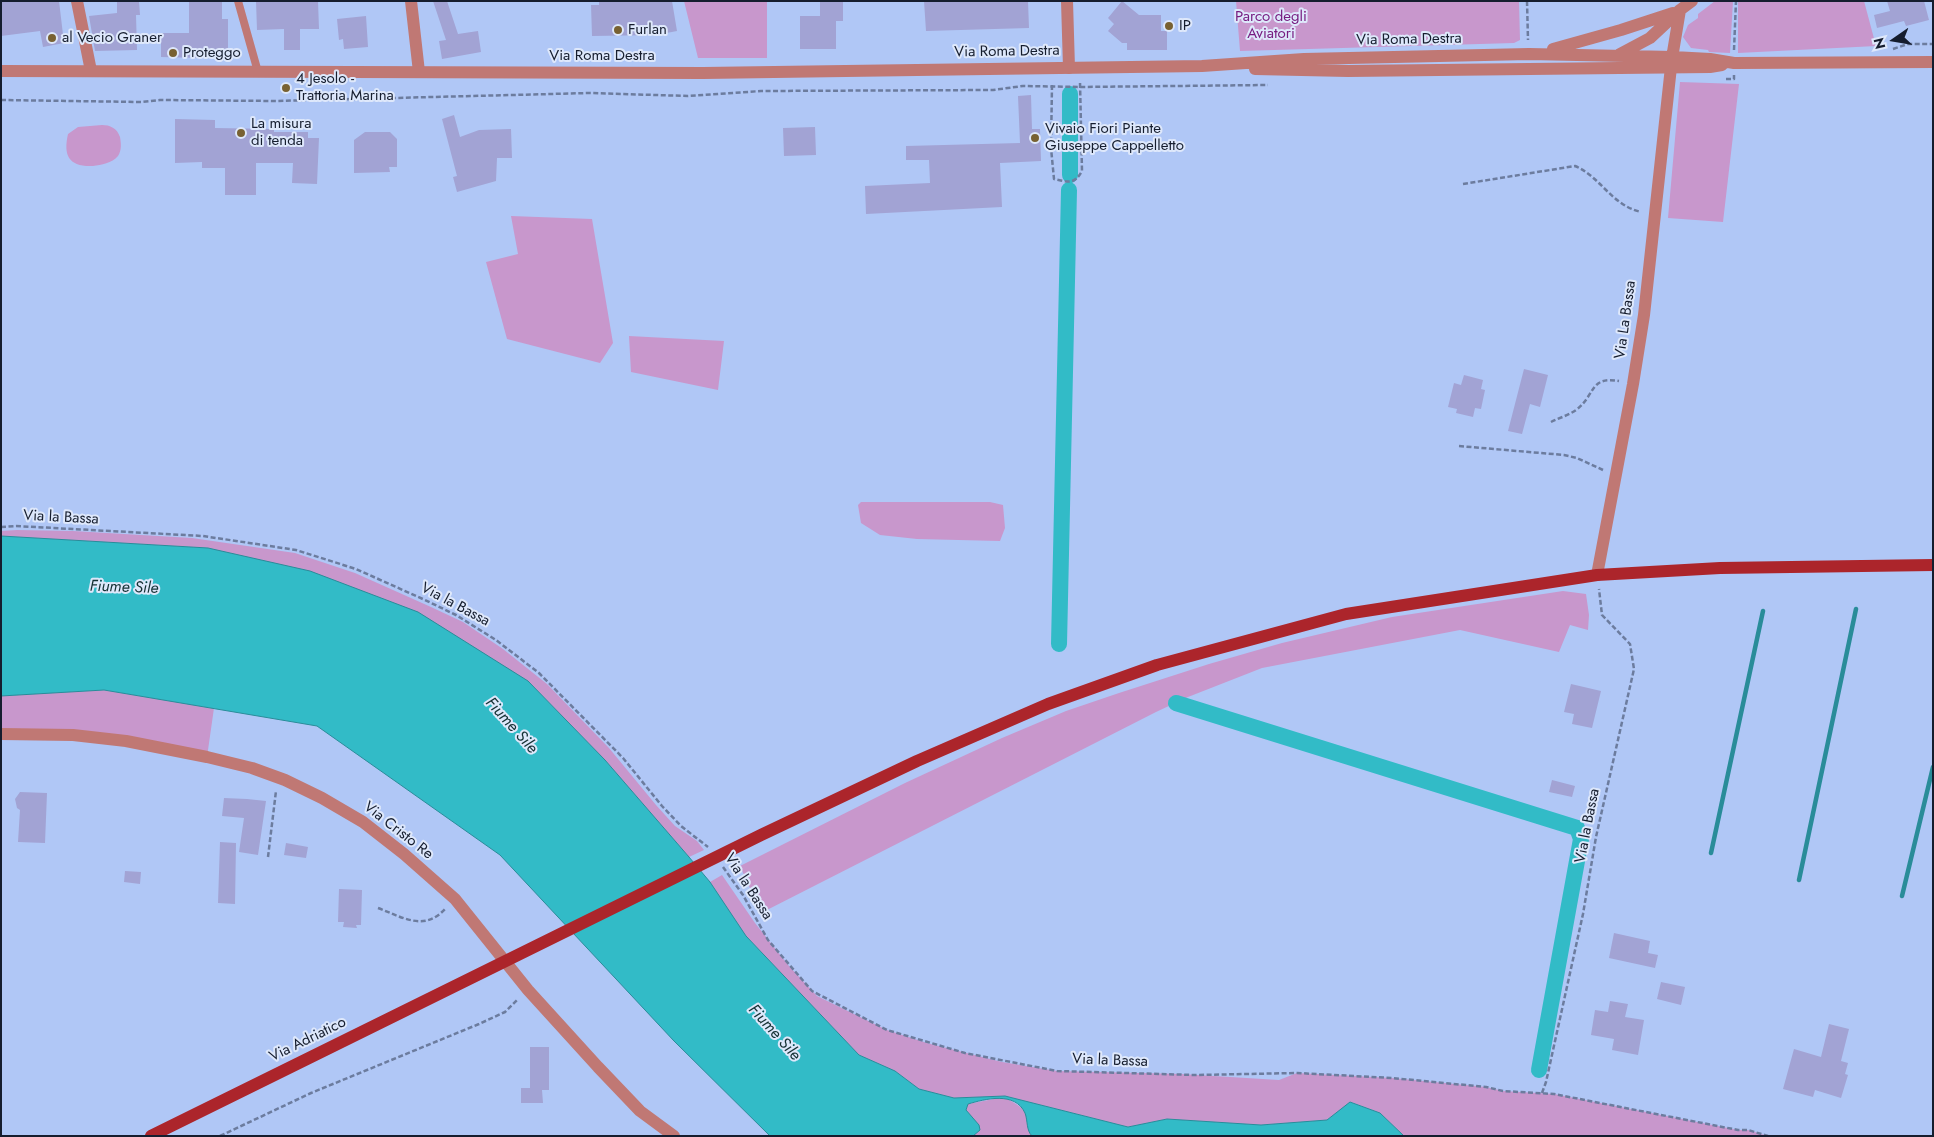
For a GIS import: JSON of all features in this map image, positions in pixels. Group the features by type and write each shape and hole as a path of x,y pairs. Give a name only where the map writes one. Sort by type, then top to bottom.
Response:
{"main road":[{"name":"Via Adriatico","path":"151,1136 761,835 917,761 1048,704 1157,664 1346,614 1597,575 1720,568 1933,565"}],"street":[{"path":"77,1 91,71"},
{"path":"411,1 419,72"},
{"path":"1067,1 1074,68"},
{"path":"1617,56 1650,38 1692,1"},
{"path":"1529,54 1572,45 1680,10"},
{"name":"Via La Bassa","path":"1597,575 1644,315 1672,62 1680,10"},
{"name":"Via Roma Destra","path":"1,70 703,73 1202,66 1304,59 1529,54 1617,56 1710,67 1732,63 1933,62"},
{"name":"Via Roma Destra","path":"1419,70 1445,64 1606,60 1617,56"},
{"name":"Via Roma Destra","path":"1202,66 1288,71 1419,70 1672,62"},
{"name":"Via Cristo Re","path":"1,734 73,735 126,741 207,757 252,768 278,777 322,798 363,822 404,854 455,899 528,990 640,1111 674,1136"}],"lane":[{"path":"238,1 258,72"}],"path":[{"path":"1527,1 1529,54"},
{"path":"1725,79 1734,79 1732,63 1736,1"},
{"path":"1052,68 1052,167 1054,179 1073,181 1077,179 1082,171 1080,87 1074,68"},
{"path":"1,100 276,101 590,93 688,96 761,91 993,90 1023,86 1275,84"},
{"path":"1463,184 1575,166 1583,170 1618,202 1633,210 1655,215"},
{"path":"1551,422 1576,410 1598,383 1606,379 1633,384"},
{"path":"1460,446 1564,455 1577,458 1616,476"},
{"name":"Via la Bassa","path":"1,527 16,526 204,536 296,550 356,569 425,600 456,615 496,640 539,672 623,758 681,826 707,846 712,853"},
{"name":"Via la Bassa","path":"1542,1093 1583,914 1596,837 1634,669 1630,644 1602,615 1597,575"},
{"path":"268,857 278,777"},
{"name":"Via la Bassa","path":"718,860 743,895 768,940 812,991 887,1030 965,1053 1056,1071 1195,1075 1297,1072 1392,1078 1486,1087 1502,1091 1542,1093 1738,1130 1748,1130 1768,1136"},
{"path":"378,908 412,922 424,921 442,913 455,899"},
{"path":"220,1136 311,1093 505,1012 528,990"},
{"path":"1737,1136 1738,1130"}],"green space":[{"path":"684,1 767,1 767,58 698,58"},
{"name":"Parco degli Aviatori","path":"1236,1 1519,1 1520,40 1514,43 1240,51"},
{"path":"1715,1 1733,1 1730,53 1709,52 1708,50 1691,48 1683,37 1688,25 1698,18 1698,14"},
{"path":"1738,1 1864,1 1876,46 1738,53"},
{"path":"1680,82 1739,84 1723,222 1668,218"},
{"path":"102,125 113,128 119,134 121,146 118,156 110,162 93,166 78,165 73,162 67,154 68,134 78,127"},
{"path":"511,216 592,219 613,343 600,363 507,339 486,262 518,254"},
{"path":"629,336 724,341 718,390 631,372"},
{"path":"861,502 990,502 1003,505 1005,528 1000,541 917,539 880,535 861,523 858,505"},
{"path":"1,531 73,531 192,538 295,553 355,573 431,607 463,622 503,649 547,684 609,748 675,826 697,841 704,850 689,857 605,760 528,681 208,548 1,536"},
{"path":"1563,591 1586,594 1589,615 1588,630 1570,625 1559,652 1460,630 1262,668 1188,697 1156,712 761,913 740,866 905,783 1002,738 1066,711 1119,693 1282,643 1392,617"},
{"path":"104,690 214,708 207,757 126,741 1,734 1,696"},
{"path":"722,875 755,923 789,966 817,996 887,1030 927,1043 1002,1062 1057,1071 1181,1074 1279,1080 1297,1073 1392,1078 1486,1087 1503,1091 1554,1094 1738,1130 1748,1130 1768,1136 1404,1136 1380,1113 1351,1102 1327,1120 1261,1125 1167,1119 1128,1127 1005,1096 954,1098 919,1089 895,1071 859,1055 746,936 710,882"},
{"path":"1004,1097 1018,1105 1025,1112 1032,1136 973,1136 980,1130 966,1109 968,1104"}],"water":[{"name":"Fiume Sile","path":"1,536 208,548 310,571 418,612 528,681 605,760 689,857 710,882 746,936 859,1055 895,1071 919,1089 954,1098 1005,1096 1128,1127 1167,1119 1261,1125 1327,1120 1350,1102 1380,1113 1404,1136 1032,1136 1025,1113 1020,1106 1007,1099 999,1098 968,1104 966,1110 979,1125 980,1130 973,1136 770,1136 674,1041 500,855 317,726 104,690 1,696"}],"building":[{"path":"1,1 59,1 64,43 43,47 40,31 1,36"},
{"path":"117,1 139,1 140,15 136,15 137,50 95,51 89,16 117,13"},
{"path":"189,1 222,1 222,19 228,19 228,53 200,53 200,58 161,57 161,33 189,33"},
{"path":"256,1 318,1 319,29 300,29 300,50 284,50 284,29 257,30"},
{"path":"433,1 447,1 458,34 478,31 481,52 442,59 439,41 446,40"},
{"path":"599,1 672,1 677,31 656,35 592,36 591,5 599,5"},
{"path":"820,1 843,1 843,21 836,21 836,49 800,49 800,16 820,16"},
{"path":"924,1 1028,1 1029,28 926,31"},
{"path":"1122,1 1139,15 1161,15 1161,31 1167,31 1167,50 1127,50 1127,43 1122,43 1108,31 1114,24 1108,18"},
{"path":"1887,1 1924,1 1929,20 1906,26 1904,21 1877,28 1874,15 1890,11"},
{"path":"366,16 368,47 344,49 343,39 339,40 337,19"},
{"path":"1031,95 1032,129 1040,129 1041,161 1000,163 1002,207 866,214 865,186 930,183 929,160 906,160 906,146 1020,143 1018,96"},
{"path":"454,115 460,137 479,130 511,129 512,158 497,158 496,181 457,192 453,177 457,176 442,119"},
{"path":"175,119 215,120 215,128 274,129 274,132 308,132 308,138 319,138 317,184 292,183 293,163 256,163 256,195 225,195 225,168 202,168 202,162 175,163"},
{"path":"815,127 816,155 784,156 783,128"},
{"path":"365,132 390,132 397,139 397,167 389,167 390,172 354,173 354,140"},
{"path":"1524,369 1548,375 1540,407 1530,404 1522,434 1508,431"},
{"path":"1464,375 1483,380 1481,389 1485,390 1481,409 1475,408 1473,417 1456,413 1457,409 1448,407 1454,383 1461,385"},
{"path":"1571,684 1601,691 1592,728 1572,724 1574,714 1564,712"},
{"path":"1552,780 1575,786 1572,797 1549,792"},
{"path":"20,792 47,793 45,843 18,842 20,810 17,808 15,799"},
{"path":"224,798 266,801 258,855 239,852 244,818 222,816"},
{"path":"220,842 236,843 235,904 218,903"},
{"path":"286,843 308,847 306,858 284,855"},
{"path":"125,871 141,872 140,884 124,882"},
{"path":"339,889 362,890 361,925 356,925 357,928 343,927 344,922 338,922"},
{"path":"1614,933 1650,941 1648,953 1658,955 1655,968 1609,958"},
{"path":"1661,982 1685,987 1681,1005 1657,999"},
{"path":"1610,1001 1628,1004 1625,1017 1644,1020 1638,1055 1612,1050 1614,1039 1591,1035 1595,1010 1608,1012"},
{"path":"1829,1024 1849,1029 1841,1061 1848,1063 1845,1074 1848,1075 1841,1098 1815,1090 1813,1097 1783,1089 1794,1049 1821,1057"},
{"path":"530,1047 549,1047 549,1090 542,1090 543,1103 521,1103 521,1088 530,1088"}],"waterway":[{"path":"1070,94 1070,175"},
{"path":"1059,644 1069,190"},
{"path":"1799,880 1856,609"},
{"path":"1711,853 1763,611"},
{"path":"1176,703 1577,828 1581,839 1539,1070"},
{"path":"1902,896 1933,767"}],"place":[{"name":"IP","path":"1169,26"},
{"name":"Furlan","path":"618,30"},
{"name":"al Vecio Graner","path":"52,38"},
{"name":"Proteggo","path":"173,53"},
{"name":"4 Jesolo - Trattoria Marina","path":"286,88"},
{"name":"La misura di tenda","path":"241,133"},
{"name":"Vivaio Fiori Piante Giuseppe Cappelletto","path":"1035,138"}]}
